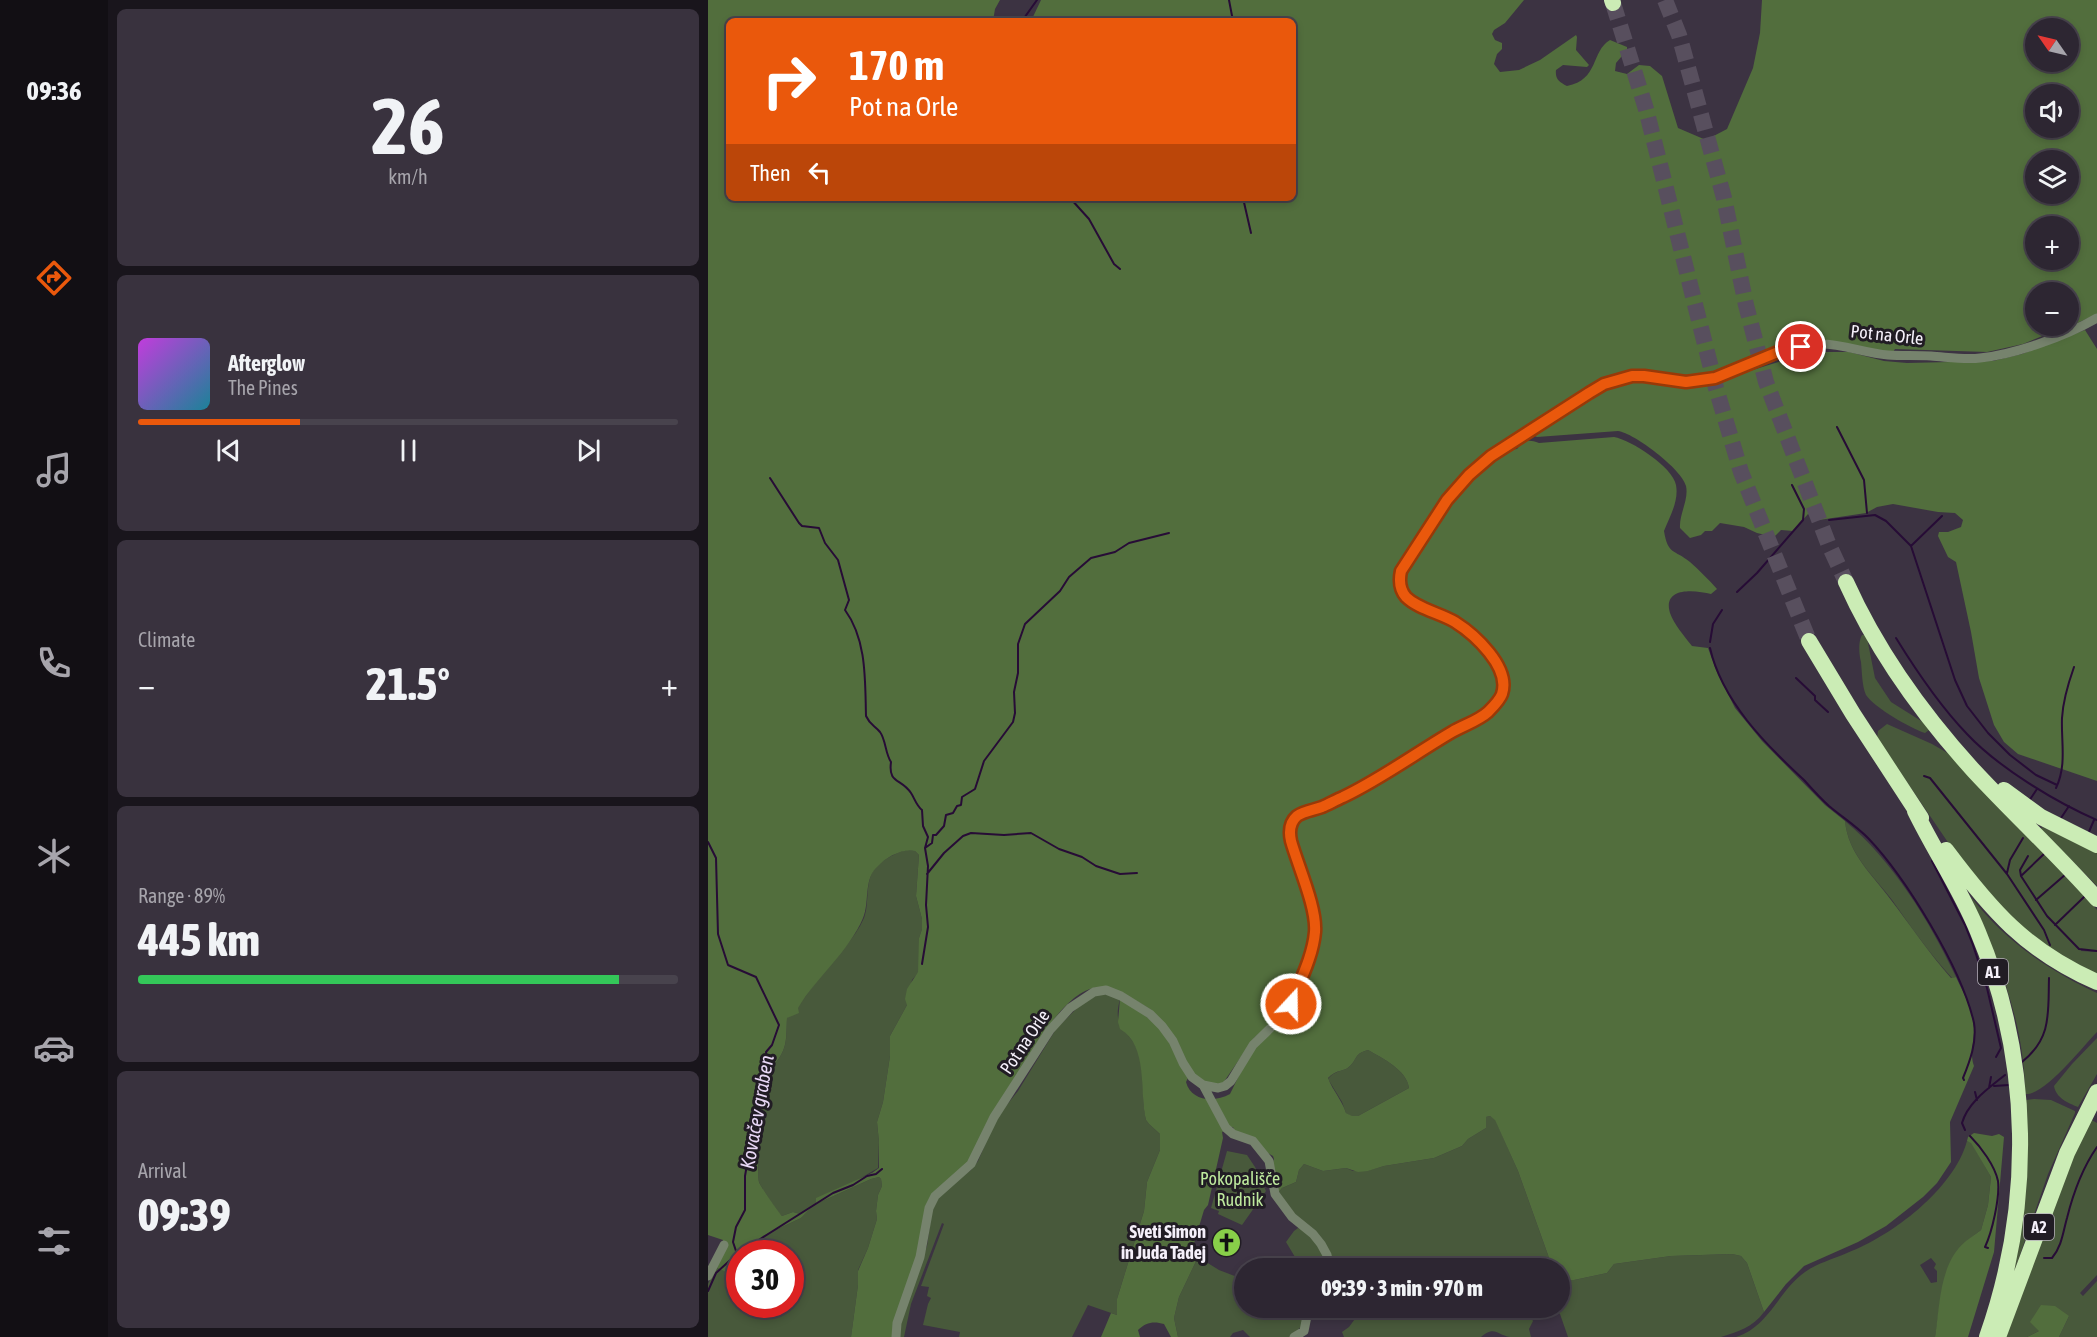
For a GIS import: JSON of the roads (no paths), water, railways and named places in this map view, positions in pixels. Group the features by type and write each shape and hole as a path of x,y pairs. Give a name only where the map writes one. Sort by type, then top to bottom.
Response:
{"highway":[{"path":"1846,582 1898,674 1928,715 1965,760 2096,899"},
{"name":"A1","path":"1809,641 1916,811 1970,912 1992,969 2008,1028 2019,1098 2020,1168 2014,1229 2002,1289 1987,1337"},
{"path":"1965,760 2041,817 2097,845"},
{"path":"1916,811 1969,882 2010,927 2042,953 2097,982"},
{"name":"A2","path":"1998,1337 2056,1181 2097,1092"}],"street":[{"name":"Pot na Orle","path":"896,1337 897,1323 920,1257 929,1208 935,1196 971,1164 994,1117 1060,1017 1079,1000 1094,992 1106,990 1121,996 1150,1014 1162,1026 1173,1041 1186,1070 1196,1081 1218,1088 1225,1086 1231,1081 1253,1045 1284,1015 1291,1004 1315,933 1314,915 1291,841 1289,831 1291,823 1302,813 1322,807 1347,795 1478,719 1489,711 1502,693 1501,673 1484,646 1454,621 1407,597 1399,579 1408,558 1440,510 1469,475 1491,456 1604,384 1618,380 1644,376 1686,382 1700,381 1729,373 1778,352 1820,344 1888,355 1976,359 1996,356 2053,339 2097,318"},
{"path":"1203,1085 1226,1128 1233,1134 1253,1141 1269,1161 1275,1194 1292,1217 1313,1234 1328,1258"},
{"path":"708,1276 724,1245"},
{"path":"1294,1337 1304,1331 1307,1318"}],"waterway":[{"path":"1024,18 1037,0"},
{"path":"1229,0 1232,18"},
{"path":"1073,201 1089,219 1114,264 1120,269"},
{"path":"1244,201 1251,233"},
{"path":"1837,427 1864,480 1867,513"},
{"path":"770,478 799,523 802,526 819,528 825,543 838,560 849,600 845,610 861,647 865,675 866,716 882,735 891,762 893,778 907,788 922,810 923,826 928,837 925,848 928,866 926,905 928,927 922,964"},
{"path":"1737,592 1757,573 1803,520 1804,509 1792,485"},
{"path":"1829,520 1875,515 1886,521 1911,546 1955,680 1967,706 1988,733 2010,755 2036,775 2057,785"},
{"path":"1912,545 1942,516"},
{"path":"925,848 932,843 933,835 936,835 944,826 946,815 953,813 957,806 961,805 962,797 975,789 984,761 1013,722 1014,692 1018,673 1018,644 1025,624 1060,591 1069,577 1091,558 1115,552 1129,543 1169,533"},
{"path":"1710,642 1713,624 1722,610"},
{"path":"1896,638 1938,700 1957,723 1994,759 2063,804 2097,820"},
{"path":"1710,648 1724,686 1747,721 1822,800 1868,838 1899,876 1931,925 1958,977 1974,1023 1974,1044 1964,1080"},
{"path":"2056,788 2062,762 2063,705 2074,667"},
{"path":"1796,678 1828,712"},
{"path":"1924,776 1930,778 2007,874 2044,930 2050,945"},
{"path":"2029,801 2037,789"},
{"path":"2061,818 2069,806"},
{"path":"2088,834 2094,820"},
{"path":"927,874 944,853 963,836 971,833 1004,835 1031,833 1096,866 1120,874 1137,873"},
{"path":"2007,873 2010,860 2023,838"},
{"name":"Kovačev graben","path":"708,842 716,858 718,934 728,965 756,977 779,1025 772,1045 766,1052 768,1063 762,1077 745,1176 745,1210 736,1227 733,1242 737,1254 716,1273 708,1291"},
{"path":"2021,876 2045,853"},
{"path":"2028,856 2020,870 2021,876 2047,916 2079,949 2097,951"},
{"path":"1932,861 1973,945 1987,988 2001,1048 1996,1057"},
{"path":"2036,900 2066,874"},
{"path":"2055,925 2085,896"},
{"path":"2022,1062 2039,1044 2043,1034 2048,1014 2049,978"},
{"path":"1965,1130 1962,1123 1969,1108 2005,1075"},
{"path":"1989,1088 1991,1077"},
{"path":"1994,1086 2009,1085"},
{"path":"1975,1092 1977,1100"},
{"path":"1970,1136 1987,1157 1998,1181 1995,1215 1985,1247 1988,1248"},
{"path":"2044,1258 2052,1258 2058,1249 2075,1190 2097,1147"},
{"path":"759,1240 833,1193 867,1176 876,1174 882,1169"}],"tunnel":[{"path":"1665,0 1679,35 1724,198 1746,305 1766,382 1828,543 1846,582"},
{"path":"1613,3 1646,109 1716,388 1741,472 1809,641"}],"place":[{"name":"Sveti Simon in Juda Tadej","path":"1227,1242"}],"park label":[{"name":"Pokopališče Rudnik","path":"1240,1189"}]}
